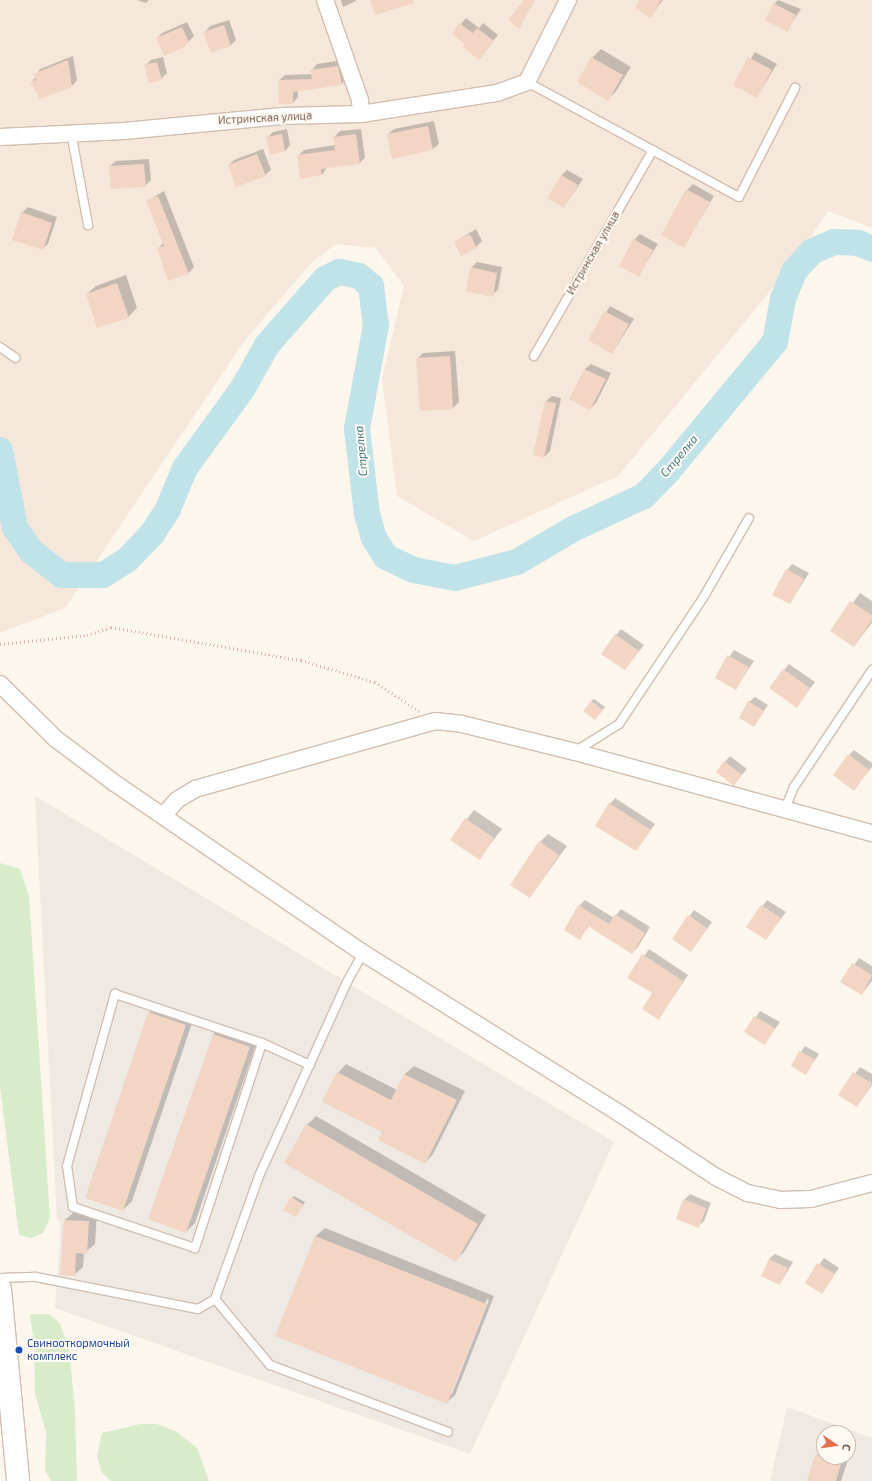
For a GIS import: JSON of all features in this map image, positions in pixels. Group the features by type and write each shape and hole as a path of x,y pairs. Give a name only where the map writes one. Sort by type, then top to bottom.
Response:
{"main road":[{"path":"0,1289 18,1481"}],"street":[{"path":"325,0 360,100 361,114"},
{"path":"527,82 568,0"},
{"name":"Истринская улица","path":"0,137 71,132 124,131 282,116 361,114 496,93 527,82"},
{"path":"0,684 56,739 116,784 363,953 619,1112 716,1177 748,1194 780,1200 811,1199 872,1183"},
{"path":"163,816 178,800 195,790 435,721 462,724 575,752 872,833"}],"lane":[{"path":"527,82 739,197 795,88"},
{"path":"71,132 88,225"},
{"name":"Истринская улица","path":"534,356 653,150"},
{"path":"0,347 16,358"},
{"path":"575,752 619,724 703,598 749,518"},
{"path":"785,809 794,787 872,670"},
{"path":"0,1278 36,1277 198,1309 215,1299 259,1176 363,953"},
{"path":"262,1043 195,1248 73,1207 67,1166 115,994 262,1043 310,1065"},
{"path":"215,1299 270,1365 448,1432"}],"path":[{"path":"0,644 86,635 111,627 293,659 375,682 435,721"}],"shaded area":[{"path":"0,0 872,0 872,228 828,211 794,262 618,476 474,541 397,496 382,379 404,286 376,248 336,244 312,262 245,340 65,608 0,633"},
{"path":"35,796 614,1142 470,1454 55,1308 61,1222 57,1219"},
{"path":"787,1407 836,1425 816,1425 816,1465 856,1465 856,1432 872,1438 872,1481 770,1481"}],"green space":[{"path":"0,863 20,869 29,896 50,1218 43,1233 32,1238 19,1235 0,1087"},
{"path":"30,1314 49,1314 60,1324 69,1349 75,1410 77,1481 51,1481 45,1470 46,1432 35,1394 34,1343"},
{"path":"140,1424 157,1424 177,1432 197,1448 209,1481 111,1481 102,1473 97,1456 102,1433"}],"building":[{"path":"370,0 413,0 414,3 375,15"},
{"path":"524,0 535,0 519,29 508,20"},
{"path":"639,0 661,0 651,18 635,8"},
{"path":"773,3 796,15 788,32 765,20"},
{"path":"459,23 473,33 477,28 494,41 479,60 463,47 465,44 452,34"},
{"path":"224,25 231,46 211,53 203,32"},
{"path":"182,27 189,43 184,45 185,47 164,56 156,38"},
{"path":"591,57 623,75 608,101 577,82"},
{"path":"748,57 772,70 757,98 733,85"},
{"path":"68,60 72,87 40,99 30,82 36,80 33,74"},
{"path":"157,62 162,80 149,83 144,65"},
{"path":"338,66 342,85 293,92 293,104 279,104 278,80 312,79 310,70"},
{"path":"428,126 433,150 392,159 387,134"},
{"path":"282,134 285,151 270,155 266,137"},
{"path":"356,134 360,164 321,169 322,175 300,179 297,155 335,150 333,137"},
{"path":"257,154 266,176 236,187 228,165"},
{"path":"144,164 146,187 111,189 109,166"},
{"path":"561,175 578,185 564,208 547,198"},
{"path":"686,189 710,202 684,248 661,235"},
{"path":"158,196 189,274 168,281 157,248 164,246 146,200"},
{"path":"21,212 52,223 43,250 12,240"},
{"path":"470,234 477,248 461,256 454,242"},
{"path":"633,239 653,250 639,277 619,266"},
{"path":"470,267 497,273 493,297 466,291"},
{"path":"117,283 129,318 97,328 86,294"},
{"path":"604,311 629,324 612,354 588,340"},
{"path":"450,356 453,409 420,411 416,358"},
{"path":"584,369 606,379 590,410 569,399"},
{"path":"545,401 556,403 544,458 533,455"},
{"path":"786,569 804,579 790,604 772,595"},
{"path":"850,601 872,615 872,620 854,647 830,631"},
{"path":"615,634 639,651 625,670 601,654"},
{"path":"727,655 749,667 736,690 715,678"},
{"path":"783,669 810,688 797,708 769,688"},
{"path":"591,701 603,710 595,720 583,711"},
{"path":"748,701 764,711 754,727 739,718"},
{"path":"848,754 869,770 854,791 833,775"},
{"path":"724,761 742,775 734,786 716,772"},
{"path":"609,803 651,830 636,851 595,826"},
{"path":"465,818 494,838 480,860 450,840"},
{"path":"539,841 559,855 530,898 510,885"},
{"path":"578,905 609,924 615,914 645,933 632,954 588,926 580,940 564,930"},
{"path":"761,905 781,918 766,940 746,927"},
{"path":"688,915 707,928 691,952 672,939"},
{"path":"642,954 683,981 659,1020 642,1009 652,993 627,978"},
{"path":"852,963 872,975 862,995 840,982"},
{"path":"148,1012 186,1025 123,1211 85,1198"},
{"path":"754,1016 775,1028 765,1045 744,1032"},
{"path":"213,1034 250,1047 186,1233 148,1219"},
{"path":"799,1051 815,1059 806,1075 791,1066"},
{"path":"337,1072 391,1100 404,1074 457,1100 425,1164 378,1140 382,1132 322,1102"},
{"path":"853,1072 872,1083 857,1107 838,1095"},
{"path":"306,1124 478,1224 456,1262 284,1163"},
{"path":"291,1197 304,1205 296,1217 283,1210"},
{"path":"683,1199 706,1208 699,1228 676,1219"},
{"path":"64,1220 89,1221 87,1254 76,1253 75,1276 60,1275"},
{"path":"315,1236 487,1304 447,1404 275,1336"},
{"path":"769,1259 788,1268 780,1285 761,1276"},
{"path":"817,1263 835,1274 822,1294 805,1283"},
{"path":"815,1455 816,1465 841,1465 836,1481 807,1481"}],"waterway":[{"name":"Стрелка","path":"0,450 15,528 31,551 62,575 103,575 127,560 152,534 168,509 185,468 243,388 267,345 325,279 339,272 359,276 371,286 376,325 357,429 367,514 374,538 386,557 414,570 455,578 517,562 573,529 644,496 669,470 775,342 783,299 795,270 813,251 834,242 858,243 872,249"}],"place":[{"name":"Свинооткормочный комплекс","path":"19,1350"}]}
